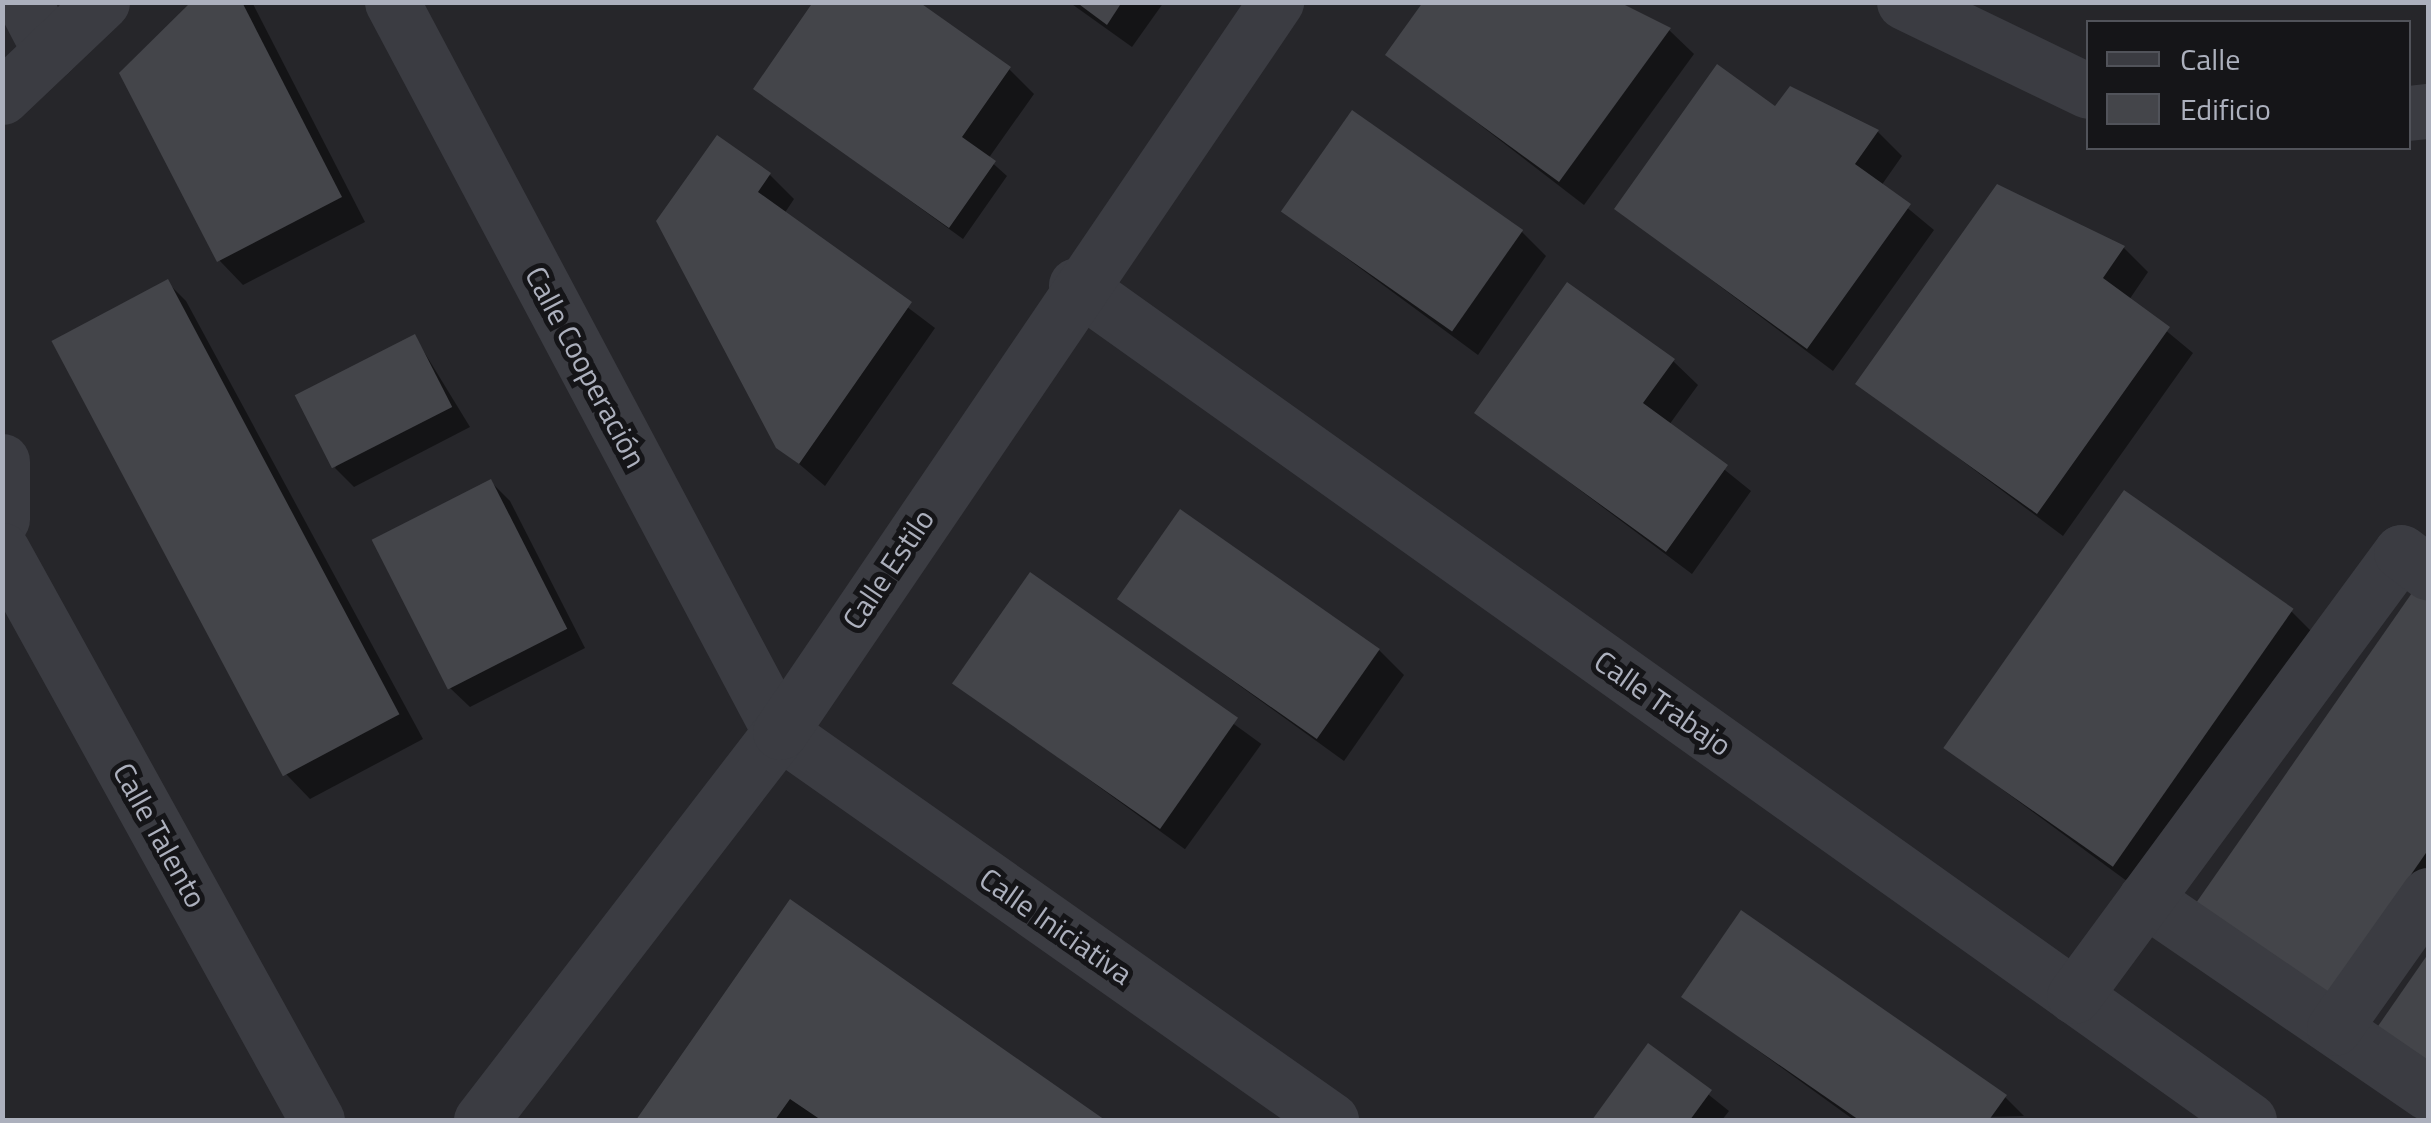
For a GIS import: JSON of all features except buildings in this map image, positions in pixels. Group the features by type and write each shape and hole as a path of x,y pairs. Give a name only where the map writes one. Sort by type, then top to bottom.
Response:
{"street":[{"path":"24,2 50,52"},
{"path":"2,97 102,2"},
{"name":"Calle Cooperación","path":"392,2 780,732"},
{"name":"Calle Estilo","path":"481,1120 780,732 1076,285 1276,2"},
{"path":"1904,2 2086,90"},
{"name":"Calle Trabajo","path":"1076,285 2249,1120"},
{"path":"2,462 2,519"},
{"name":"Calle Talento","path":"2,550 317,1120"},
{"path":"2074,996 2402,552 2428,572"},
{"name":"Calle Iniciativa","path":"780,732 1331,1120"},
{"path":"2334,1028 2428,895"},
{"path":"2145,899 2428,1092"}],"shaded area":[{"path":"3,3 2428,3 2428,1120 3,1120"}]}
